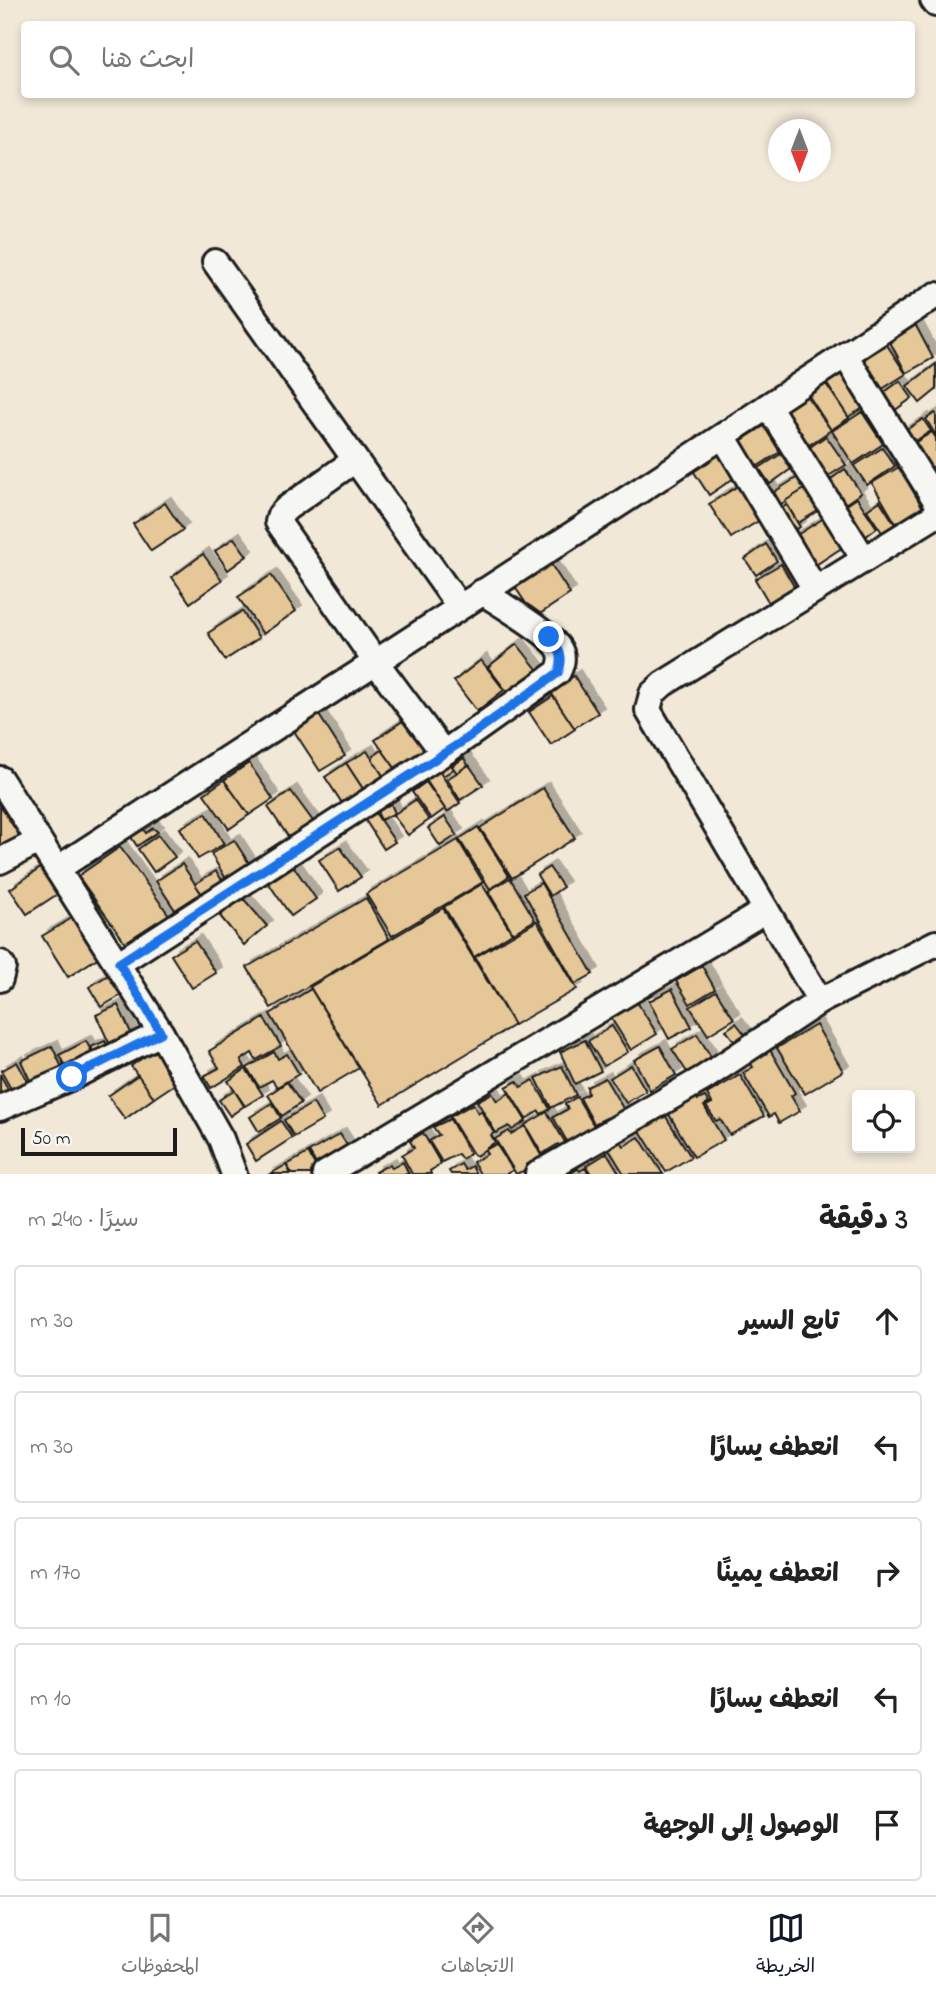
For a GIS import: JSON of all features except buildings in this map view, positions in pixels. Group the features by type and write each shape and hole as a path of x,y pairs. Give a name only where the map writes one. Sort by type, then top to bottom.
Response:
{"street":[{"path":"215,262 459,606"},
{"path":"57,869 936,295"},
{"path":"845,355 936,501"},
{"path":"768,406 864,559"},
{"path":"723,436 815,589"},
{"path":"355,460 287,508 280,515 278,522 439,747 448,750"},
{"path":"820,1002 648,710 652,694 663,684 936,515"},
{"path":"119,963 448,750 558,673 563,662 559,648 549,637 482,592"},
{"path":"0,779 161,1033 221,1139 233,1174"},
{"path":"0,862 39,841"},
{"path":"325,1174 766,910"},
{"path":"538,1174 704,1078 820,1002 936,943"},
{"path":"0,963 3,967 0,979"},
{"path":"0,1108 72,1077 161,1033"}],"route":[{"path":"72,1077 161,1033 119,963 460,743 558,673 563,662 559,648 549,637"}]}
